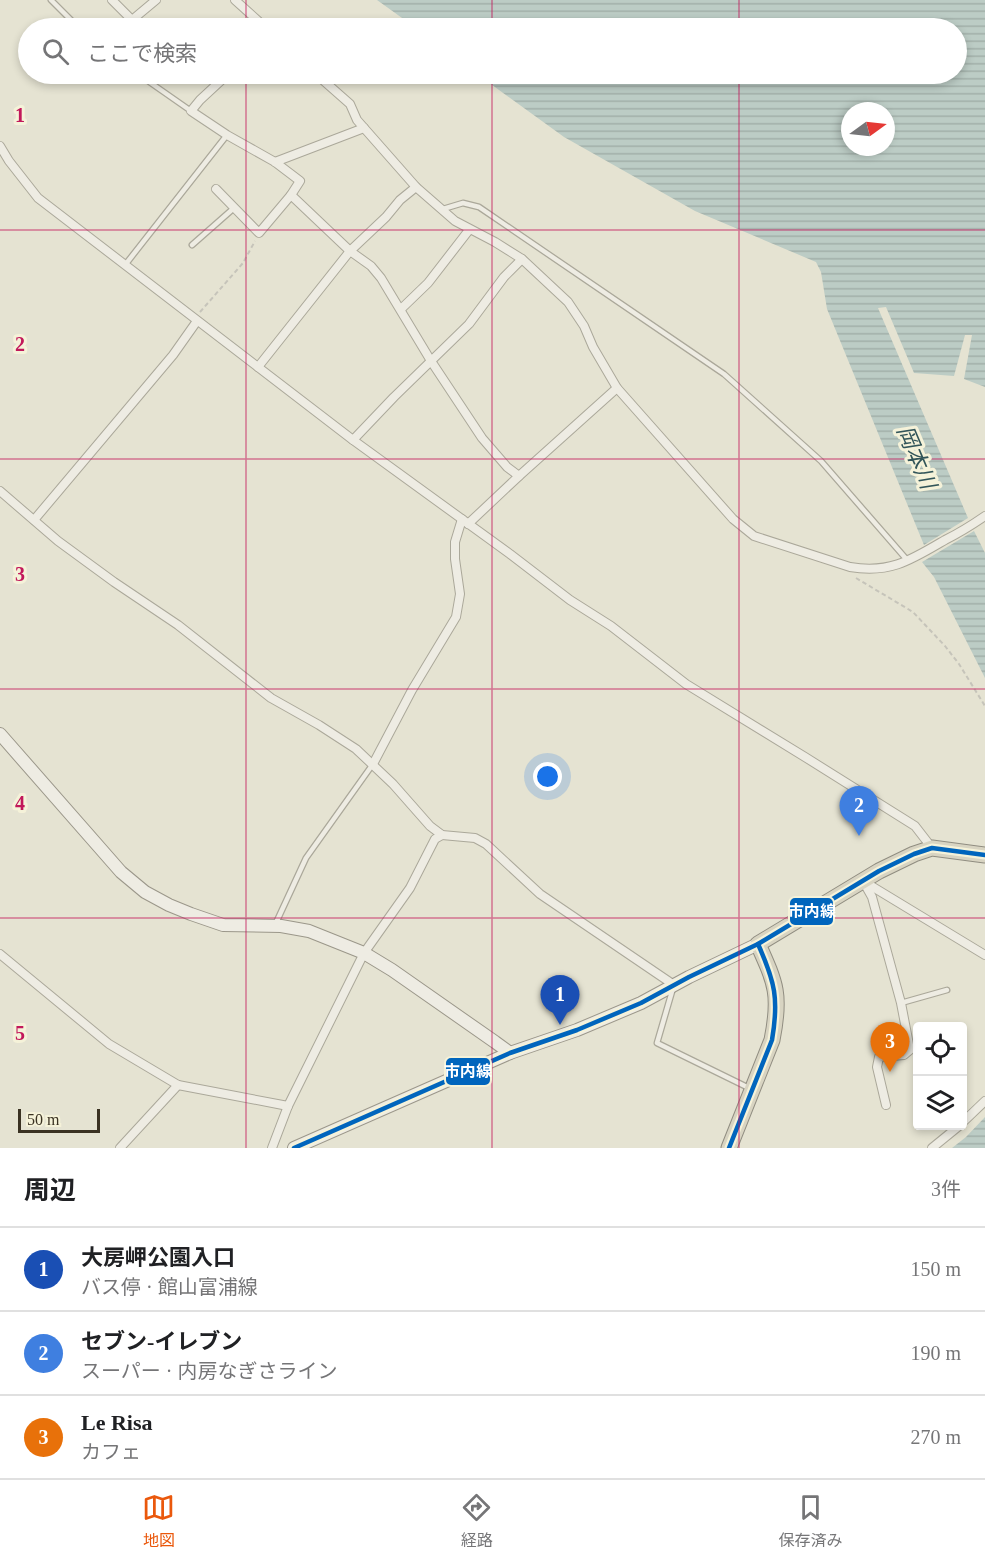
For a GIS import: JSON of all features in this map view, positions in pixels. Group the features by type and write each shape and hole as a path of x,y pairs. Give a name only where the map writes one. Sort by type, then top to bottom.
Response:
{"highway":[{"path":"729,1148 772,1040 777,1009 774,982 758,945 863,881 914,854 932,848 985,855"}],"street":[{"path":"112,0 129,18"},
{"path":"135,18 156,0"},
{"path":"235,0 255,18"},
{"path":"216,189 259,233 300,181 275,162 227,135 191,111 217,84"},
{"path":"327,84 350,104 357,120 416,187 441,210 469,230 522,258 568,302 584,326 593,347 617,388 733,519 754,536 850,567 866,570 882,569 911,560 983,519"},
{"path":"275,162 364,128"},
{"path":"0,146 38,198 353,440 570,600 611,626 686,684 915,826 932,848"},
{"path":"258,368 350,251 386,217 400,200 416,187"},
{"path":"291,195 350,251 371,266 381,278 431,362 482,438 507,467 519,476"},
{"path":"401,309 428,283 469,230"},
{"path":"353,440 469,324 504,277 522,258"},
{"path":"34,520 173,355 196,320"},
{"path":"372,764 412,690 456,617 460,594 455,542 465,522 617,388"},
{"path":"0,491 58,541 178,625 272,698 356,750 393,783 430,826 442,835 475,838 486,844 540,894 674,985"},
{"path":"0,734 121,872 145,892 169,905 223,925 275,926 309,931 364,953 510,1053"},
{"path":"272,1148 288,1106 364,953 410,888 435,839 442,835"},
{"path":"863,881 985,955"},
{"path":"863,881 872,897 902,1003 910,1050 904,1055 879,1057 877,1066 886,1104"},
{"path":"294,1148 510,1053 578,1030 641,1003 758,945"},
{"path":"0,954 109,1044 178,1085 288,1106"},
{"path":"120,1148 178,1085"},
{"path":"967,1118 985,1101"},
{"path":"932,1148 954,1130"}],"lane":[{"path":"51,0 68,18"},
{"path":"152,84 191,111"},
{"path":"125,265 227,135"},
{"path":"441,210 463,203 479,207 724,374 821,461 911,560"},
{"path":"192,244 234,208"},
{"path":"275,926 306,858 372,764"},
{"path":"674,985 657,1043 752,1090"},
{"path":"902,1003 947,990"}],"path":[{"path":"196,320 243,263 259,233"},
{"path":"850,567 854,577 913,612 959,664 985,706"}],"water":[{"name":"岡本川","path":"377,0 985,0 985,387 964,379 972,335 965,335 954,376 914,373 886,307 878,308 968,518 924,545 827,309 821,272 816,262 695,211 564,137 491,84 967,84 967,18 402,18"},
{"path":"974,531 985,553 985,678 934,577 922,562"},
{"path":"985,1117 985,1148 952,1148 966,1137"}],"transit line":[{"name":"市内線","path":"294,1148 510,1053 577,1030 641,1003 758,944 879,871 914,854 932,848 985,855"},
{"name":"市内線","path":"729,1148 772,1040 774,1026 775,1002 772,980 758,944"}],"place":[{"name":"セブン-イレブン","path":"859,836"},
{"name":"大房岬公園入口","path":"560,1025"},
{"name":"Le Risa","path":"890,1072"}]}
